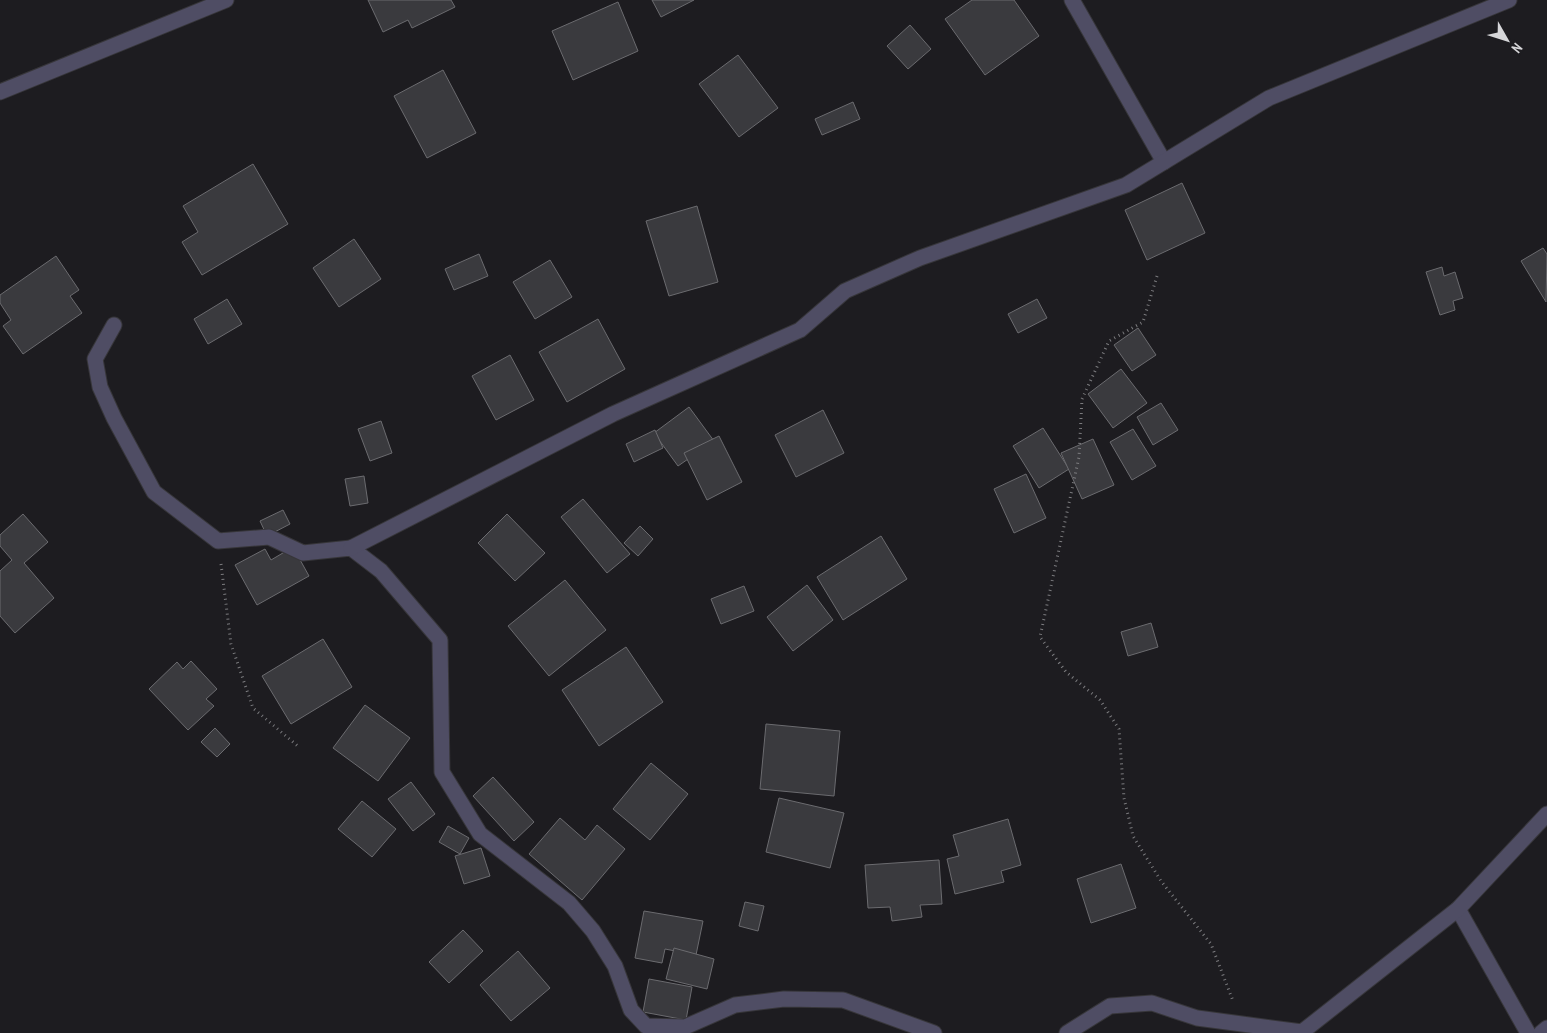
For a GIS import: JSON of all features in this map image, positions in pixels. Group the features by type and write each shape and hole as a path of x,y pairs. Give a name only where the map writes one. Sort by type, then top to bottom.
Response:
{"street":[{"path":"0,92 226,0"},
{"path":"1072,0 1164,162"},
{"path":"114,324 95,359 100,387 114,418 154,492 218,541 269,537 303,554 350,548 613,414 800,330 845,291 920,258 1126,185 1269,98 1509,0"},
{"path":"350,548 380,571 440,640 442,772 480,834 569,903 593,931 615,966 631,1010 646,1026 685,1027 735,1005 784,999 843,1000 926,1032"},
{"path":"1067,1033 1110,1006 1152,1003 1197,1018 1302,1032 1458,909 1547,814"},
{"path":"1458,909 1528,1033"},
{"path":"1541,1033 1547,1028"}],"path":[{"path":"1157,276 1143,322 1109,341 1082,399 1079,457 1040,637 1066,672 1100,700 1119,730 1124,798 1133,836 1161,881 1211,944 1242,1023"},
{"path":"218,541 231,644 253,708 300,748"}],"building":[{"path":"368,0 451,0 455,7 412,28 408,20 383,32"},
{"path":"652,0 694,0 661,17"},
{"path":"972,0 1014,0 1039,36 985,75 945,19"},
{"path":"618,2 638,51 573,80 552,31"},
{"path":"910,25 931,49 908,69 887,46"},
{"path":"738,55 778,108 739,137 699,84"},
{"path":"443,70 476,133 427,158 394,96"},
{"path":"853,102 860,119 822,135 815,119"},
{"path":"253,164 288,224 202,275 182,242 198,232 183,206"},
{"path":"1182,183 1205,233 1147,260 1125,210"},
{"path":"697,206 718,282 669,296 646,221"},
{"path":"354,239 381,279 339,307 313,268"},
{"path":"1543,248 1547,254 1546,302 1521,261"},
{"path":"479,254 488,276 454,290 445,269"},
{"path":"56,256 79,290 70,296 82,313 23,354 3,326 11,320 0,303 0,295"},
{"path":"550,260 572,297 535,319 513,282"},
{"path":"1442,267 1444,276 1455,272 1463,298 1453,301 1455,310 1440,315 1426,272"},
{"path":"227,299 242,324 208,344 194,319"},
{"path":"1037,299 1047,318 1018,333 1008,314"},
{"path":"598,319 625,369 567,402 539,352"},
{"path":"1138,328 1156,355 1132,371 1114,345"},
{"path":"510,355 534,400 496,420 472,376"},
{"path":"1121,369 1147,403 1113,428 1088,394"},
{"path":"1161,403 1178,430 1153,445 1137,417"},
{"path":"689,407 714,441 678,466 654,433"},
{"path":"823,410 844,453 796,477 775,435"},
{"path":"381,421 392,453 370,461 358,429"},
{"path":"1043,428 1069,469 1039,488 1013,446"},
{"path":"1133,429 1156,466 1132,480 1110,442"},
{"path":"655,430 663,448 634,462 626,444"},
{"path":"719,436 742,482 707,500 684,453"},
{"path":"1093,439 1114,485 1082,499 1061,453"},
{"path":"1026,474 1046,518 1014,533 994,489"},
{"path":"364,476 368,503 350,506 345,479"},
{"path":"583,499 630,554 607,573 561,517"},
{"path":"283,510 290,524 267,536 260,521"},
{"path":"23,514 48,542 24,563 54,598 15,633 0,616 0,571 12,560 0,546 0,535"},
{"path":"507,514 545,553 515,581 478,543"},
{"path":"640,526 653,539 638,556 624,543"},
{"path":"881,536 907,579 843,620 817,577"},
{"path":"293,547 309,576 257,605 235,565 265,549 271,560"},
{"path":"565,580 606,630 549,676 508,626"},
{"path":"807,585 833,620 793,651 767,617"},
{"path":"744,586 754,611 721,624 711,599"},
{"path":"1151,623 1158,647 1128,656 1121,632"},
{"path":"323,639 352,687 291,724 262,676"},
{"path":"626,647 663,702 599,746 562,690"},
{"path":"191,661 217,689 206,699 214,706 188,730 149,689 177,662 183,669"},
{"path":"365,705 410,738 378,781 333,748"},
{"path":"766,724 840,731 834,796 760,789"},
{"path":"215,728 230,744 217,757 201,742"},
{"path":"651,763 688,794 650,840 613,809"},
{"path":"493,777 534,822 514,841 473,796"},
{"path":"411,782 435,814 413,831 388,799"},
{"path":"779,798 844,813 830,868 766,852"},
{"path":"362,801 396,829 372,857 338,829"},
{"path":"560,818 585,840 597,825 625,849 582,900 529,854"},
{"path":"1008,819 1021,865 1001,871 1004,882 955,894 947,859 959,856 953,835"},
{"path":"448,826 469,838 460,854 439,842"},
{"path":"481,848 490,876 464,884 455,856"},
{"path":"939,860 942,904 920,905 922,917 892,921 890,907 868,908 865,865"},
{"path":"1121,864 1136,908 1091,923 1077,879"},
{"path":"745,902 764,906 758,931 739,926"},
{"path":"644,911 703,921 696,955 665,949 662,963 635,958"},
{"path":"463,930 483,951 449,983 429,962"},
{"path":"674,948 714,959 707,989 666,979"},
{"path":"518,951 550,988 511,1021 480,985"},
{"path":"649,979 692,987 686,1020 643,1012"}]}
